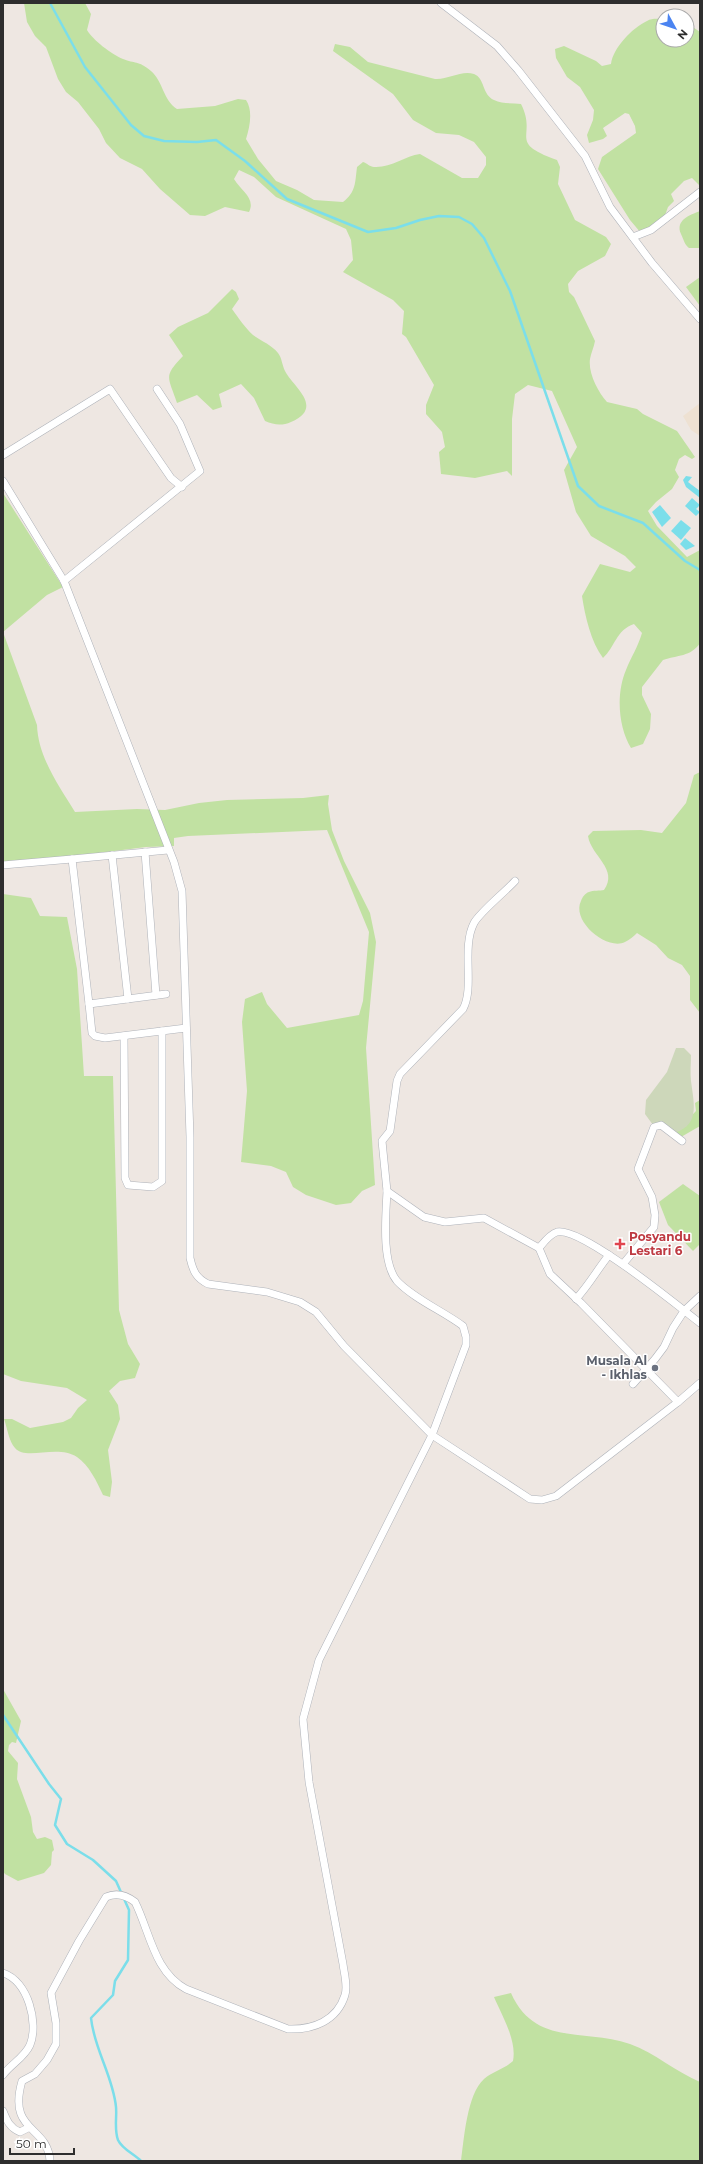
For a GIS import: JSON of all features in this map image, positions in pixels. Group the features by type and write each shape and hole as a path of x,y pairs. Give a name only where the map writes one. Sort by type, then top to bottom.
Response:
{"street":[{"path":"442,3 497,46 518,70 585,156 610,207 652,263 700,319"},
{"path":"633,237 651,230 700,192"},
{"path":"3,456 66,418 110,389 171,478 182,488"},
{"path":"64,581 182,488 200,471 180,424 157,389"},
{"path":"3,481 64,581 168,850 174,862 182,891 190,1137 190,1258 194,1273 200,1280 208,1284 267,1292 300,1302 316,1312 344,1346 432,1435 530,1499 542,1500 556,1496 678,1402 700,1383"},
{"path":"3,865 168,850"},
{"path":"145,852 156,996"},
{"path":"112,855 128,999"},
{"path":"72,859 92,1033 95,1036 105,1038 186,1028"},
{"path":"50,2161 48,2149 37,2134 28,2128 19,2112 19,2091 22,2081 35,2074 48,2060 56,2044 54,2009 51,1993 79,1941 106,1897 113,1894 119,1894 135,1902 163,1970 174,1983 186,1989 288,2029 305,2030 313,2028 332,2015 340,2006 346,1994 346,1983 309,1782 303,1719 319,1660 432,1435 466,1345 466,1337 463,1326 406,1288 393,1274 388,1254 387,1191 382,1141 390,1131 397,1081 400,1074 463,1009 466,1000 468,947 474,922 515,881"},
{"path":"89,1004 166,994"},
{"path":"124,1036 125,1178 128,1185 154,1187 162,1181 162,1031"},
{"path":"622,1264 654,1227 655,1215 652,1197 638,1169 654,1127 661,1125 682,1141"},
{"path":"387,1191 424,1217 445,1222 484,1218 539,1248 550,1274 678,1402"},
{"path":"539,1248 551,1235 564,1231 580,1238 622,1264 700,1323"},
{"path":"576,1299 589,1284 591,1278 609,1255"},
{"path":"632,1384 664,1347 673,1328 684,1311 700,1296"},
{"path":"3,1973 13,1978 19,1985 34,2022 30,2045 17,2062 3,2075"},
{"path":"3,2111 7,2122 14,2130 20,2132 28,2128"}],"shaded area":[{"path":"700,403 700,436 691,430 683,416"}],"green space":[{"path":"24,3 85,3 91,14 87,30 90,34 113,54 123,59 140,64 151,71 158,80 169,101 177,109 215,106 238,99 246,100 250,109 250,124 246,139 258,159 276,181 297,190 314,200 343,202 353,191 357,167 363,162 373,167 380,167 420,154 462,178 478,178 486,165 486,157 474,142 459,135 436,133 413,120 393,94 333,51 335,44 350,47 368,62 435,79 464,73 474,74 480,79 490,98 500,102 521,104 527,124 526,138 528,143 532,148 542,154 557,160 560,167 558,184 575,220 606,237 611,244 605,256 578,271 568,284 569,292 574,297 595,341 590,357 590,364 592,376 597,388 607,402 637,409 643,414 677,431 695,457 692,459 685,455 679,459 675,470 679,477 672,489 656,502 648,511 657,526 687,557 700,550 700,643 696,648 688,653 663,660 642,687 642,695 651,714 650,729 643,744 631,748 623,730 620,710 623,679 642,633 634,624 623,630 603,658 592,637 582,596 600,564 630,572 636,567 625,556 591,536 576,512 564,470 577,447 552,391 528,385 515,394 512,419 512,476 507,471 475,478 441,474 439,452 445,447 442,432 426,414 426,405 434,385 406,337 402,334 404,311 393,300 343,272 353,260 351,240 346,229 276,197 254,177 239,170 234,179 247,195 251,203 249,212 225,207 205,216 190,215 160,189 142,169 120,158 106,143 99,129 78,102 66,92 58,79 46,47 35,36 27,22"},
{"path":"655,19 655,48 695,48 695,29 700,32 700,186 692,178 684,181 671,194 674,201 668,207 664,218 641,233 630,220 598,169 602,157 636,133 635,126 629,114 625,113 603,128 607,136 603,139 589,143 587,135 593,120 594,110 580,87 567,77 556,58 555,49 564,46 596,61 602,66 611,64 615,52 624,39 635,28 649,20"},
{"path":"700,211 700,248 689,248 681,234 680,225 684,219"},
{"path":"700,277 700,306 686,287"},
{"path":"232,289 236,292 239,299 232,309 250,332 278,353 285,371 304,397 306,410 301,416 291,422 278,424 265,421 254,398 241,384 219,394 222,407 213,410 197,395 177,403 169,377 172,368 183,356 169,335 178,327 208,313"},
{"path":"3,493 63,587 47,595 3,632"},
{"path":"3,632 37,725 38,737 45,760 75,812 137,809 165,810 199,803 227,800 303,798 329,795 328,804 332,830 344,861 370,913 376,942 366,1048 375,1185 362,1191 351,1203 336,1205 306,1195 293,1187 286,1172 271,1166 241,1162 247,1091 242,1022 245,999 262,992 267,1004 287,1028 359,1015 363,1001 369,932 327,830 188,836 174,838 174,846 146,847 3,865"},
{"path":"700,772 700,1013 690,1000 690,976 682,965 668,958 656,945 637,933 627,941 618,944 601,938 592,932 586,925 581,917 579,909 581,900 585,894 591,891 604,890 608,882 606,869 590,843 588,836 593,831 641,830 662,833 686,803 694,775"},
{"path":"3,894 31,898 40,916 67,917 77,969 84,1076 113,1076 119,1310 128,1344 140,1364 135,1378 120,1381 109,1391 118,1405 120,1419 108,1450 112,1482 110,1497 103,1495 85,1464 77,1457 69,1453 20,1452 13,1445 4,1419 12,1419 30,1428 63,1422 71,1418 78,1408 87,1400 67,1388 21,1381 3,1374"},
{"path":"676,1048 684,1048 691,1055 691,1078 694,1106 691,1120 687,1126 680,1131 670,1134 653,1125 645,1114 646,1100 667,1072"},
{"path":"700,1100 700,1126 681,1137 675,1133 696,1111 695,1103"},
{"path":"683,1184 700,1196 700,1244 693,1251 668,1225 659,1202"},
{"path":"3,1689 21,1721 16,1743 12,1742 9,1745 8,1751 18,1763 17,1779 31,1817 33,1832 37,1839 45,1837 52,1840 54,1850 52,1852 51,1865 44,1873 18,1881 5,1874 3,1871"},
{"path":"511,1993 521,2010 533,2022 547,2029 562,2033 613,2039 630,2044 648,2052 700,2082 700,2161 461,2161 467,2117 478,2086 487,2076 513,2061 514,2053 511,2037 494,1997"}],"water":[{"path":"686,476 692,477 688,482 700,491 700,498 686,487 683,480"},
{"path":"692,498 700,505 696,509 700,512 696,516 685,506"},
{"path":"660,505 671,518 662,527 652,512"},
{"path":"681,520 691,528 681,540 671,531"},
{"path":"685,538 695,546 686,550 680,544"}],"waterway":[{"path":"50,3 85,67 131,125 144,136 164,141 197,142 216,140 245,161 287,199 368,232 396,228 420,220 439,216 459,217 472,224 484,238 510,291 578,486 599,506 643,523 685,561 700,570"},
{"path":"3,1715 49,1784 61,1799 55,1825 67,1844 93,1860 116,1881 129,1910 128,1960 115,1981 113,1995 91,2018 96,2041 108,2073 114,2096 116,2107 116,2132 118,2140 125,2149 141,2161"}],"place":[{"name":"Posyandu Lestari 6","path":"620,1244"},
{"name":"Musala Al - Ikhlas","path":"655,1368"}]}
